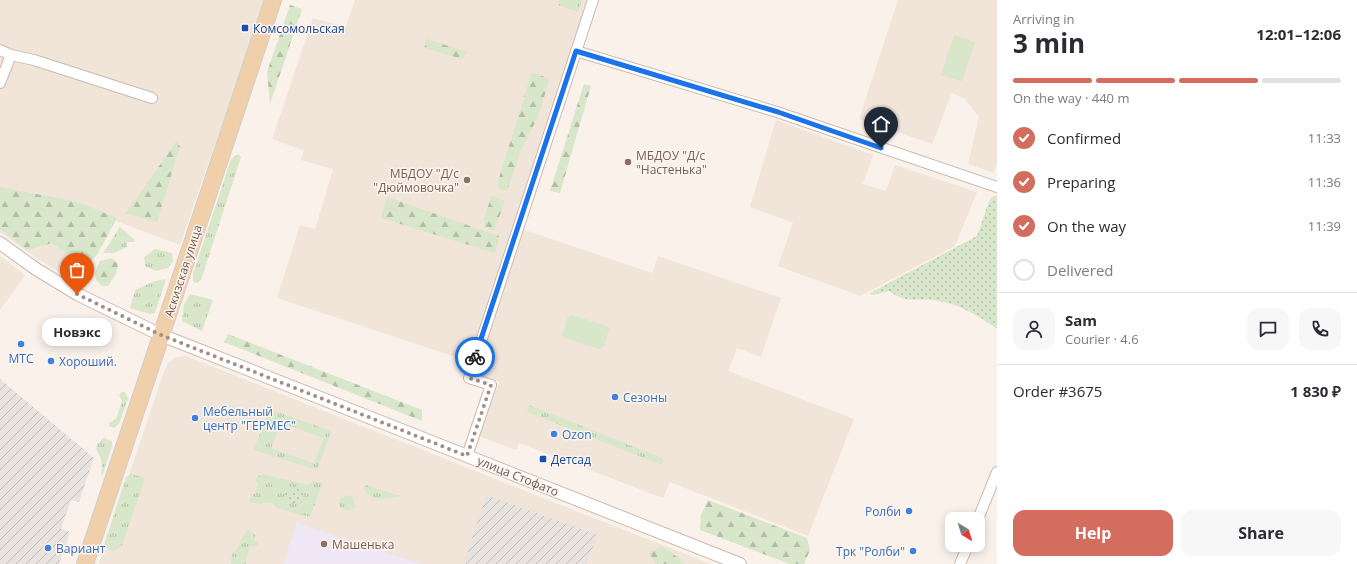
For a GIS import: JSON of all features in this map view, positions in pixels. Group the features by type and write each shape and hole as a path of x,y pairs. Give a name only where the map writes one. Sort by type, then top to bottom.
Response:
{"main road":[{"name":"Аскизская улица","path":"85,564 273,0"}],"street":[{"path":"467,456 491,385 469,378 593,0"},
{"path":"0,50 11,55 34,60 152,98"},
{"path":"576,51 778,112 949,172 997,187"},
{"path":"0,83 11,55"},
{"name":"улица Стофато","path":"0,243 36,269 77,294 161,335 740,564"},
{"path":"981,512 997,472"},
{"path":"960,564 965,552"}],"shaded area":[{"path":"0,0 265,0 180,245 103,216 90,245 69,278 38,259 0,232"},
{"path":"355,0 589,0 516,227 652,273 658,256 781,298 761,357 737,348 728,371 854,419 808,536 670,482 663,498 519,443 516,450 479,436 499,382 483,377 486,367 277,298 300,225 315,229 333,169 301,160 304,151 272,139 313,18 346,27"},
{"path":"898,0 997,0 997,163 994,173 968,164 979,117 965,99 952,93 932,144 859,119"},
{"path":"776,120 873,155 863,184 886,191 895,165 977,192 955,246 860,296 778,266 793,223 750,207"},
{"path":"0,256 25,275 0,310"},
{"path":"186,356 711,564 99,564 162,377 168,363 176,357"},
{"path":"0,379 94,458 79,502 71,500 61,529 70,532 59,564 0,564"},
{"path":"486,495 598,535 586,564 464,564"},
{"name":"Машенька","path":"296,523 421,564 284,564"}],"green space":[{"path":"560,0 582,0 578,12 558,5"},
{"path":"290,5 302,9 270,104 267,72"},
{"path":"954,35 975,42 962,81 941,75"},
{"path":"427,39 467,52 463,59 424,48"},
{"path":"532,72 547,78 549,81 538,117 520,152 507,191 498,188 498,181"},
{"path":"584,84 591,86 560,193 550,191"},
{"path":"176,142 180,146 157,222 126,213"},
{"path":"238,154 241,157 201,280 197,283 193,282 193,274 231,159"},
{"path":"0,187 78,202 117,218 101,248 91,261 83,261 65,252 52,243 27,250 0,229"},
{"path":"492,195 505,201 494,231 484,227 484,218"},
{"path":"997,195 997,329 975,314 950,304 933,300 910,300 901,298 889,291 872,295 870,293 977,236 989,201 992,197"},
{"path":"387,197 499,236 495,253 381,218"},
{"path":"120,227 135,240 134,242 127,242 127,247 114,253 103,253"},
{"path":"155,249 172,253 173,261 168,268 156,271 145,266 144,257"},
{"path":"112,258 118,264 116,274 108,286 102,286 97,281 95,275 97,268 100,261"},
{"path":"166,279 155,313 150,314 130,308 135,290 155,281"},
{"path":"190,294 213,300 202,331 182,321 184,304"},
{"path":"572,315 607,326 609,329 604,346 599,349 565,338 562,335 568,317"},
{"path":"228,334 422,410 422,421 224,342"},
{"path":"121,392 125,392 128,398 119,424 114,428 109,426 109,423 116,419 122,401 119,395"},
{"path":"529,405 664,459 662,465 527,412"},
{"path":"269,409 331,431 319,465 317,470 254,450","holes":["281,423 324,438 314,463 319,465 271,448"]},
{"path":"104,438 112,441 112,446 102,477 102,463 96,447 97,444"},
{"path":"131,474 145,478 122,546 112,552 104,545 126,477"},
{"path":"262,474 309,485 313,481 323,483 310,517 277,508 272,503 266,502 260,504 249,502 251,494 255,494 258,483 256,482 256,478"},
{"path":"292,485 305,488 301,505 284,500 286,491 290,492"},
{"path":"366,485 400,496 384,499 375,498 370,496 363,488"},
{"path":"346,495 352,497 356,507 350,510 344,510 339,506 339,501"},
{"path":"708,500 807,538 810,550 804,564 790,564 700,530 701,515"},
{"path":"248,530 255,535 255,541 259,545 249,547 246,564 231,564 232,554"},
{"path":"661,547 671,552 685,564 656,564 649,553"}],"way so far":[{"path":"77,294 161,335 467,456 491,385 469,378 475,357"}],"place":[{"name":"Комсомольская","path":"245,28"},
{"name":"МБДОУ \"Д/с \"Настенька\"","path":"628,162"},
{"name":"МБДОУ \"Д/с \"Дюймовочка\"","path":"467,180"},
{"name":"Новэкс","path":"77,294"},
{"name":"МТС","path":"21,344"},
{"name":"Хороший.","path":"51,361"},
{"name":"Сезоны","path":"615,397"},
{"name":"Мебельный центр \"ГЕРМЕС\"","path":"195,418"},
{"name":"Ozon","path":"554,434"},
{"name":"Детсад","path":"543,459"},
{"name":"Ролби","path":"909,511"},
{"name":"Машенька","path":"324,544"},
{"name":"Вариант","path":"48,548"},
{"name":"Трк \"Ролби\"","path":"913,551"}],"route":[{"path":"475,357 576,51 778,112 881,148"}]}
